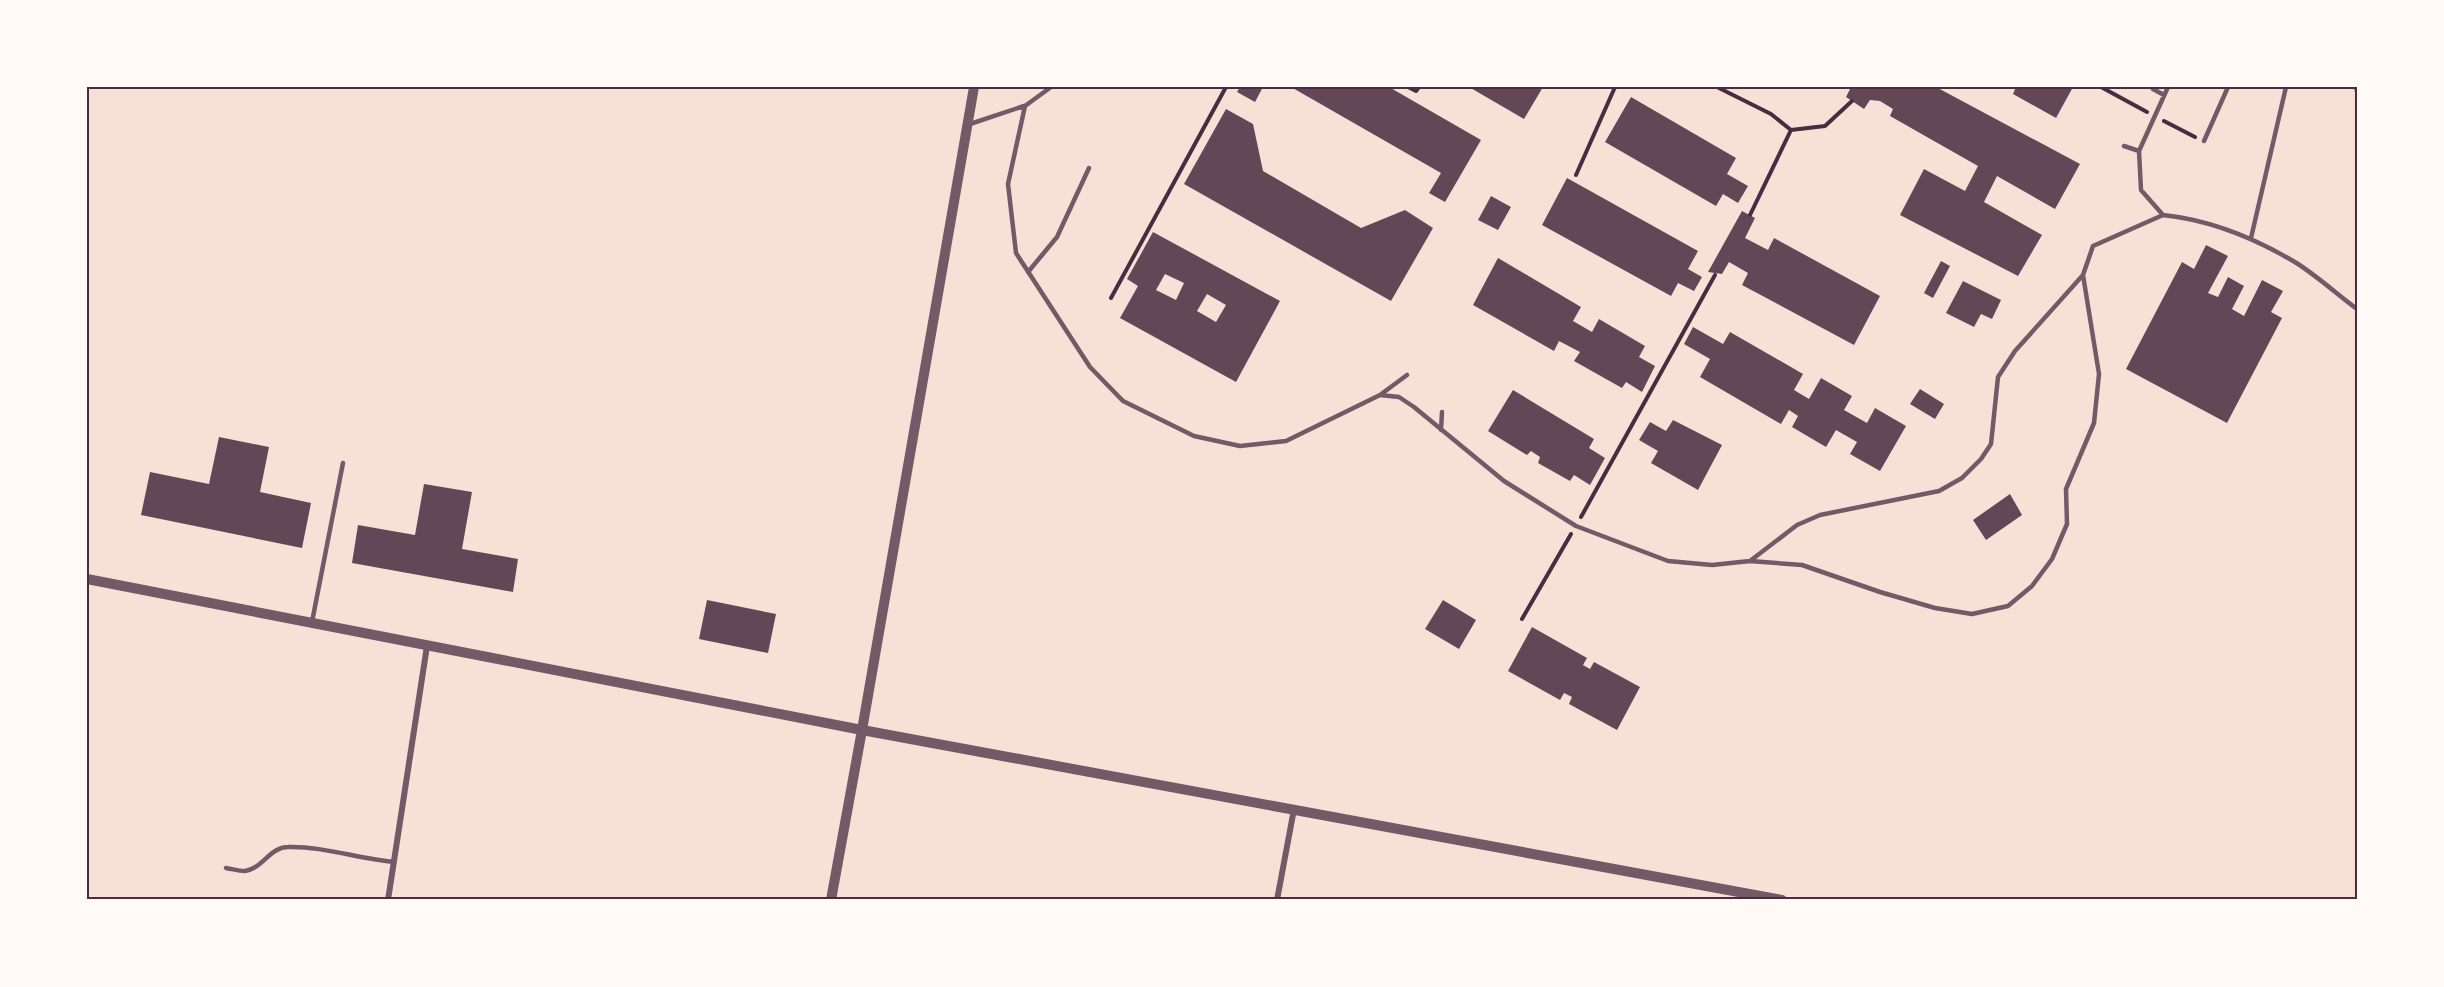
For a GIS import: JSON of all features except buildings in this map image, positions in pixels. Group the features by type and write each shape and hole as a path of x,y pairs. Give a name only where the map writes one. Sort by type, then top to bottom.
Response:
{"street":[{"path":"831,900 974,87"},
{"path":"87,579 862,730 1782,900"},
{"path":"388,900 427,646"},
{"path":"1277,900 1294,809"}],"lane":[{"path":"967,125 1024,106 1051,87"},
{"path":"2163,216 2141,190 2139,151 2168,87"},
{"path":"2204,141 2228,87"},
{"path":"2251,238 2286,87"},
{"path":"2153,89 2164,95"},
{"path":"1024,106 1008,184 1016,254 1090,368 1123,401 1194,436 1240,446 1286,441 1380,395 1407,375"},
{"path":"2124,146 2139,151"},
{"path":"1028,272 1057,237 1089,168"},
{"path":"1750,561 1797,525 1820,515 1938,491 1962,478 1981,459 1991,444 1998,377 2015,351 2083,275 2093,246 2163,216 2188,218 2251,238 2299,264 2357,309"},
{"path":"1380,395 1399,397 1414,407 1504,481 1576,526 1668,561 1712,565 1750,561 1802,565 1880,592 1935,608 1971,615 2008,606 2032,586 2052,559 2067,524 2066,489 2094,423 2099,374 2083,275"},
{"path":"1441,431 1442,412"},
{"path":"312,623 343,463"},
{"path":"226,868 245,871 254,868 268,854 286,847 315,849 394,862"}],"path":[{"path":"1111,298 1226,87"},
{"path":"1408,87 1416,92 1419,87"},
{"path":"1576,175 1615,87"},
{"path":"1717,87 1771,114 1791,130 1826,126 1852,101"},
{"path":"2356,87 2357,92"},
{"path":"1750,215 1791,130"},
{"path":"1522,619 1715,274"}]}
